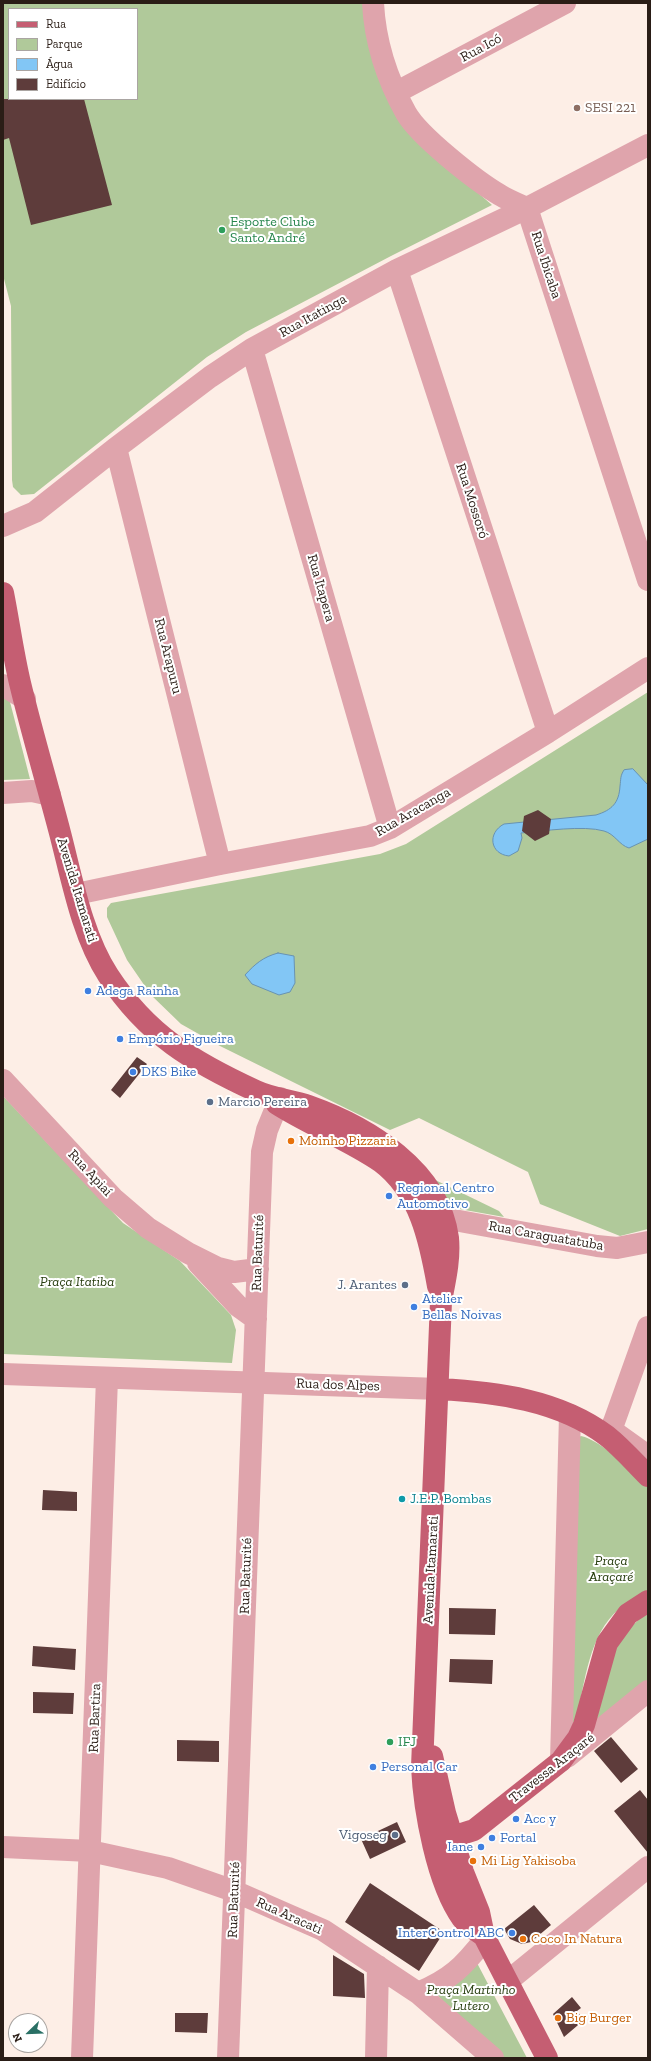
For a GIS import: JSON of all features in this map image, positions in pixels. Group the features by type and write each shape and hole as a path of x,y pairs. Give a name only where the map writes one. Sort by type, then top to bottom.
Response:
{"main road":[{"name":"Avenida Itamarati","path":"3,593 16,689"},
{"name":"Avenida Itamarati","path":"3,640 16,689 50,795 76,894 90,939 107,974 145,1022 186,1055 273,1098 302,1120 368,1155 381,1163 396,1176 419,1210 426,1228 441,1301"},
{"name":"Avenida Itamarati","path":"273,1098 308,1106 342,1120 364,1131 390,1148 418,1176 434,1197 443,1218 448,1236 449,1258 441,1301 439,1389 422,1767 423,1789 439,1864 452,1899 463,1919 484,1938"},
{"path":"396,1176 412,1188 430,1213 443,1218"},
{"name":"Rua dos Alpes","path":"439,1389 516,1398 570,1415 608,1433 648,1476"},
{"path":"561,1761 578,1738 584,1725 607,1642 628,1614 648,1601"},
{"name":"Avenida Itamarati","path":"424,1720 442,1801 463,1872 479,1912 484,1938 508,1981 547,2058"},
{"name":"Travessa Araçaré","path":"452,1837 474,1830 561,1761"},
{"path":"427,1812 436,1827 443,1834 452,1837"}],"street":[{"path":"373,3 374,23 383,62 407,114 429,139 500,195 527,208"},
{"name":"Rua Icó","path":"397,92 565,3"},
{"name":"Rua Itatinga","path":"3,526 35,512 210,377 252,349 397,270 527,208 648,145"},
{"name":"Rua Ibicaba","path":"527,208 648,580"},
{"name":"Rua Mossoró","path":"397,270 548,732"},
{"name":"Rua Itapera","path":"252,349 390,828"},
{"name":"Rua Arapuru","path":"116,448 220,864"},
{"name":"Rua Aracanga","path":"76,894 220,864 370,836 390,828 548,732 648,668"},
{"path":"3,793 32,791 50,795"},
{"name":"Rua Apiaí","path":"3,1080 12,1101 112,1198 148,1228 188,1253 227,1271 241,1272 258,1269"},
{"name":"Rua Baturité","path":"228,2058 262,1152 273,1098"},
{"name":"Rua Caraguatatuba","path":"443,1218 596,1246 644,1249"},
{"name":"Rua Apiaí","path":"188,1253 238,1306 256,1319"},
{"path":"608,1433 648,1327"},
{"name":"Rua dos Alpes","path":"3,1374 439,1389"},
{"name":"Rua Bartira","path":"82,2058 107,1378"},
{"path":"561,1761 570,1415"},
{"name":"Rua dos Alpes","path":"608,1433 648,1456"},
{"name":"Travessa Araçaré","path":"561,1761 648,1691"},
{"name":"Rua Aracati","path":"3,1847 90,1851 168,1868 234,1891 323,1930 413,1990 493,2058"},
{"path":"508,1981 648,1867"},
{"path":"377,2010 396,1993 413,1990 449,1978 469,1960 484,1938"},
{"path":"376,2058 378,1966"}],"green space":[{"name":"Esporte Clube Santo André","path":"3,3 363,3 416,139 492,205 246,332 207,357 34,494 21,495 13,487 12,480 11,306 3,275"},
{"path":"3,675 30,779 3,780"},
{"path":"648,692 648,1229 620,1236 540,1204 528,1172 419,1118 390,1130 220,1046 181,1024 151,995 127,960 107,917 107,908 111,903 380,854 406,844"},
{"name":"Praça Itatiba","path":"3,1096 123,1223 180,1261 231,1315 236,1330 232,1363 3,1354"},
{"path":"427,1176 499,1211 504,1217 448,1207"},
{"name":"Praça Araçaré","path":"581,1436 607,1450 648,1486 648,1592 619,1609 609,1619 601,1631 590,1659 577,1716 572,1725 579,1437"},
{"name":"Praça Araçaré","path":"648,1611 648,1680 596,1721 618,1639"},
{"name":"Praça Martinho Lutero","path":"477,1963 527,2058 503,2058 437,1995"}],"water":[{"path":"633,769 648,785 648,839 629,848 608,832 586,828 563,829 521,833 522,838 518,851 509,856 498,851 495,847 493,838 495,833 504,824 596,815 606,811 614,805 618,797 621,776 624,770"},
{"path":"278,953 294,956 295,983 290,992 279,995 252,984 245,975 260,961"}],"building":[{"path":"3,99 84,100 112,205 31,225 9,138 3,140"},
{"path":"538,810 551,819 549,834 535,841 522,831 524,816"},
{"name":"DKS Bike","path":"137,1057 147,1064 120,1098 111,1090"},
{"path":"43,1490 77,1492 77,1511 42,1510"},
{"path":"449,1608 496,1609 495,1635 449,1634"},
{"path":"33,1646 76,1649 75,1670 32,1666"},
{"path":"450,1659 493,1660 492,1684 449,1682"},
{"path":"33,1692 74,1693 73,1714 33,1713"},
{"path":"611,1737 638,1769 621,1783 594,1751"},
{"path":"177,1740 219,1741 219,1762 177,1761"},
{"path":"640,1790 648,1800 648,1853 614,1811"},
{"path":"397,1822 406,1842 370,1859 361,1839"},
{"path":"370,1883 444,1932 419,1971 345,1922"},
{"path":"534,1905 551,1925 531,1942 522,1944 510,1939 504,1929"},
{"path":"333,1955 364,1974 365,1998 333,1996"},
{"path":"572,1997 581,2008 577,2011 584,2020 564,2037 553,2014"},
{"path":"175,2013 208,2013 207,2033 175,2032"}],"place":[{"name":"SESI 221","path":"577,108"},
{"name":"Esporte Clube Santo André","path":"222,230"},
{"name":"Adega Rainha","path":"88,991"},
{"name":"Empório Figueira","path":"120,1039"},
{"name":"DKS Bike","path":"133,1072"},
{"name":"Marcio Pereira","path":"210,1102"},
{"name":"Moinho Pizzaria","path":"291,1141"},
{"name":"Regional Centro Automotivo","path":"389,1196"},
{"name":"J. Arantes","path":"405,1285"},
{"name":"Atelier Bellas Noivas","path":"414,1307"},
{"name":"J.E.P. Bombas","path":"402,1499"},
{"name":"IFJ","path":"390,1742"},
{"name":"Personal Car","path":"373,1767"},
{"name":"Acc y","path":"516,1819"},
{"name":"Vigoseg","path":"395,1835"},
{"name":"Fortal","path":"492,1838"},
{"name":"Iane","path":"481,1847"},
{"name":"Mi Lig Yakisoba","path":"473,1861"},
{"name":"InterControl ABC","path":"512,1933"},
{"name":"Coco In Natura","path":"523,1939"},
{"name":"Big Burger","path":"558,2018"}]}
